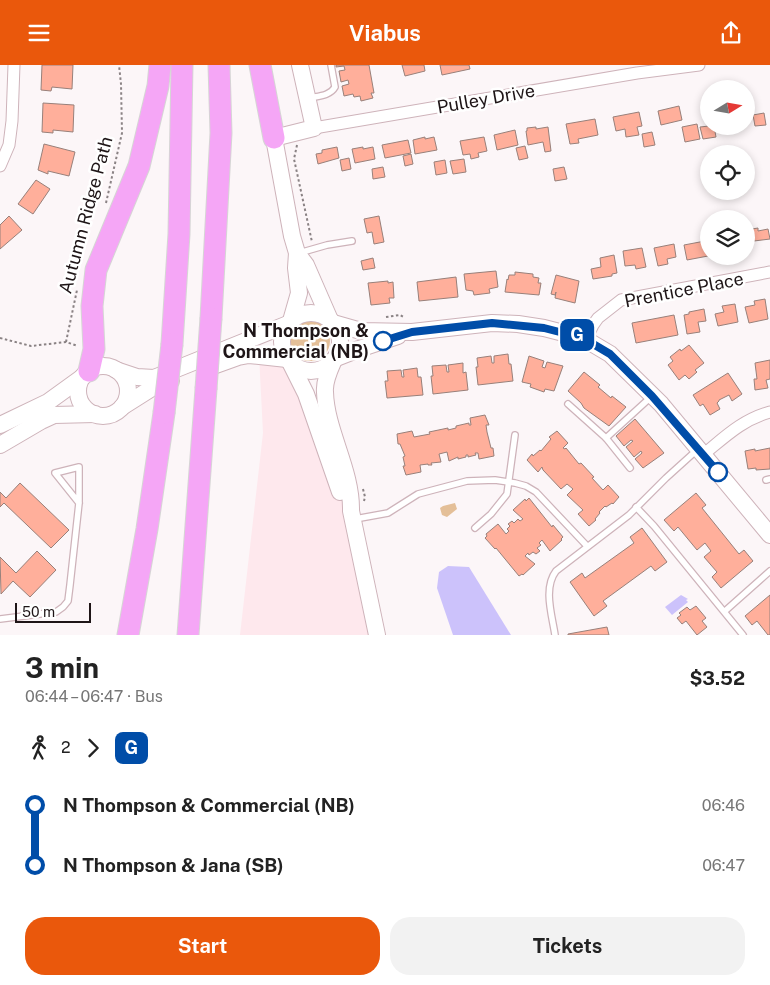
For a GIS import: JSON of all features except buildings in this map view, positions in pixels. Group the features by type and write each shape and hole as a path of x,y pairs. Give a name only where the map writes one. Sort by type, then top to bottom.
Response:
{"highway":[{"path":"86,373 94,349 92,306 96,270 139,166 158,86 160,65"},
{"path":"128,635 147,529 172,344 179,234 182,65"},
{"path":"188,635 211,318 221,133 219,65"},
{"path":"260,65 274,138"}],"street":[{"path":"0,166 9,145 14,65"},
{"path":"300,65 314,128"},
{"name":"Pulley Drive","path":"274,138 314,128 636,69 699,65"},
{"path":"274,138 292,236 297,253 296,268 299,293 290,323 284,333 282,342 284,352 306,393 342,497 352,515"},
{"path":"297,253 306,265 331,321 339,332 341,343 324,390 327,409 352,494 352,515 378,635"},
{"name":"Prentice Place","path":"586,339 598,318 621,300 770,272"},
{"path":"0,425 48,402 86,373 102,366 137,377 154,378 290,323 297,317 310,313 361,331 409,325 492,323 544,328 571,333 586,339 610,354 652,396 701,451 770,535"},
{"path":"0,445 54,415 109,415 152,389 238,357 250,355 289,361 305,371 325,369 335,360 409,325"},
{"path":"116,370 123,375 127,383 128,391 122,407"},
{"path":"86,373 79,390 80,398 83,405 94,414"},
{"path":"701,451 751,418 770,412"}],"lane":[{"path":"308,99 333,91 335,87 331,65"},
{"path":"297,253 352,241"},
{"path":"606,438 652,396"},
{"path":"568,404 606,438 630,468"},
{"path":"475,528 507,494 515,435"},
{"path":"555,635 549,597 552,576 586,546 613,528 666,477 701,451"},
{"path":"0,619 56,612 68,601 79,503 79,467 55,473 79,503"},
{"path":"352,515 388,513 418,494 467,481 510,482 526,486 536,493 586,546"},
{"path":"636,507 654,526 743,635"},
{"path":"725,611 770,571"}],"path":[{"name":"Autumn Ridge Path","path":"104,208 122,133 122,84 119,65"},
{"path":"296,133 298,140 294,159 313,249"},
{"name":"Autumn Ridge Path","path":"66,342 78,288"},
{"path":"381,318 400,315 409,325"},
{"path":"0,338 31,345 66,342 83,349"}],"shaded area":[{"path":"314,321 321,324 327,330 330,341 329,349 321,358 314,361 306,361 299,358 291,349 290,337 293,330 302,322"},
{"path":"259,355 287,359 342,497 377,635 240,635 263,433"},
{"path":"455,503 457,509 447,517 442,515 440,508"},
{"path":"448,566 469,567 511,635 453,635 437,588 439,572"},
{"path":"681,595 688,599 686,600 688,602 672,615 665,607"}],"bus line":[{"name":"G","path":"383,341 412,332 492,323 544,328 571,333 610,354 660,404 718,472"}],"place":[{"name":"N Thompson & Commercial (NB)","path":"383,341"}]}
